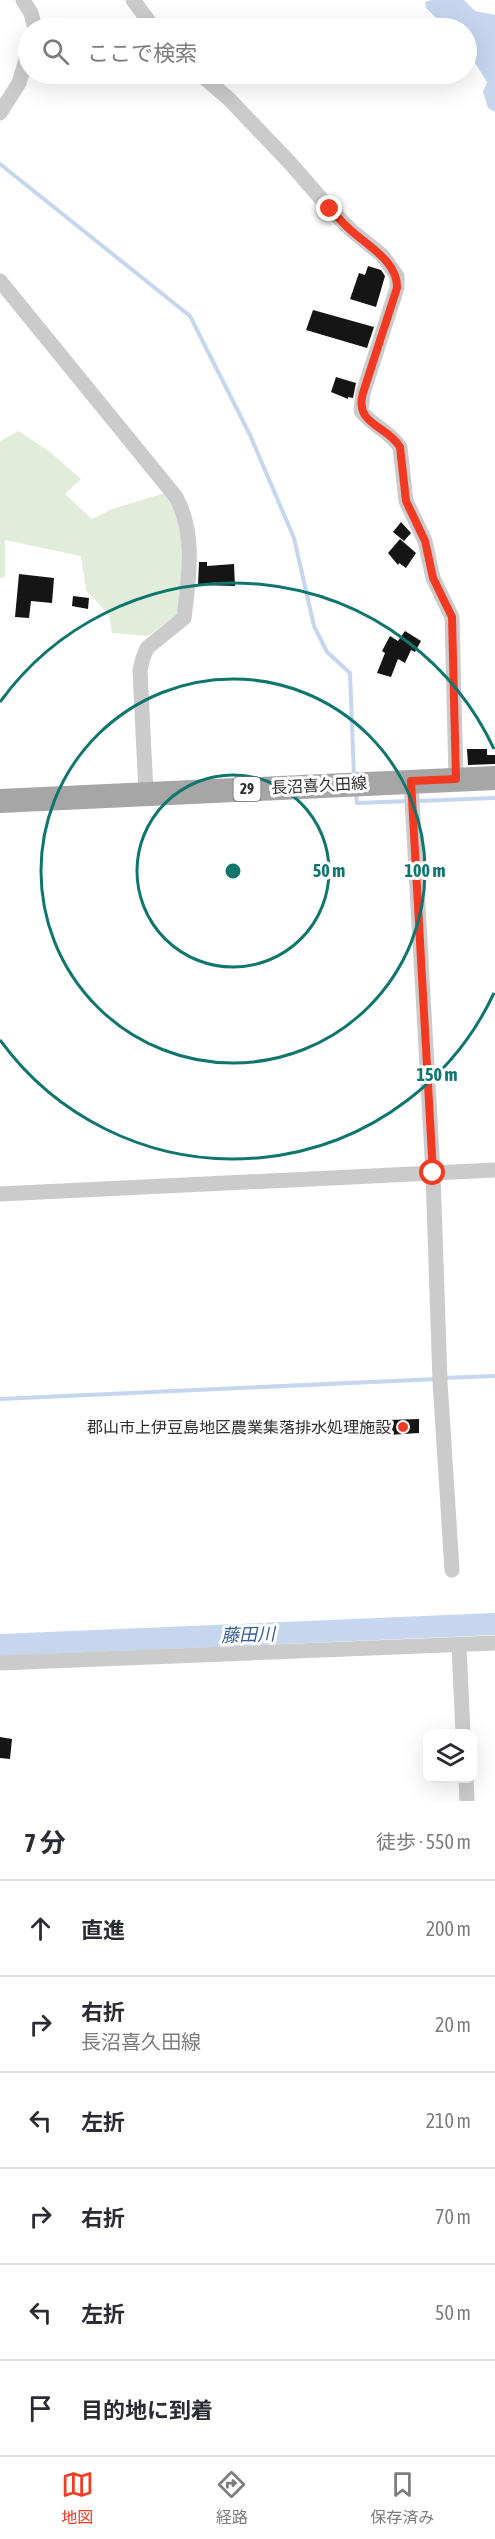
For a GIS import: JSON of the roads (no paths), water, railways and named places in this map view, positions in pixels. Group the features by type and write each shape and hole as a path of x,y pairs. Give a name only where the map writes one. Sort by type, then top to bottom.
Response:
{"main road":[{"name":"長沼喜久田線","path":"0,801 495,778"}],"street":[{"path":"23,0 32,18"},
{"path":"133,0 146,18"},
{"path":"0,113 18,84"},
{"path":"210,84 260,132 352,231 382,255 397,276 397,288 363,393 361,411 400,447 406,501 425,541 433,578 452,617 456,779"},
{"path":"0,281 176,497 188,525 188,588 184,618 147,648 140,670 146,793"},
{"path":"411,781 433,1173 440,1381 452,1570"},
{"path":"0,1194 495,1170"},
{"path":"0,1663 495,1643"},
{"path":"459,1646 464,1729"},
{"path":"466,1783 467,1801"}],"water":[{"path":"464,0 475,11 495,15 495,112 488,108 483,92 487,82 477,66 477,18 436,18 426,8 425,2"}],"waterway":[{"path":"0,164 190,316 250,435 294,538 314,626 327,652 350,673 354,777"},
{"path":"356,794 357,803 409,801"},
{"path":"417,801 495,798"},
{"path":"444,1378 495,1376"},
{"path":"0,1399 437,1379"},
{"name":"藤田川","path":"0,1645 495,1624"}],"place":[{"name":"郡山市上伊豆島地区農業集落排水処理施設","path":"403,1427"}]}
